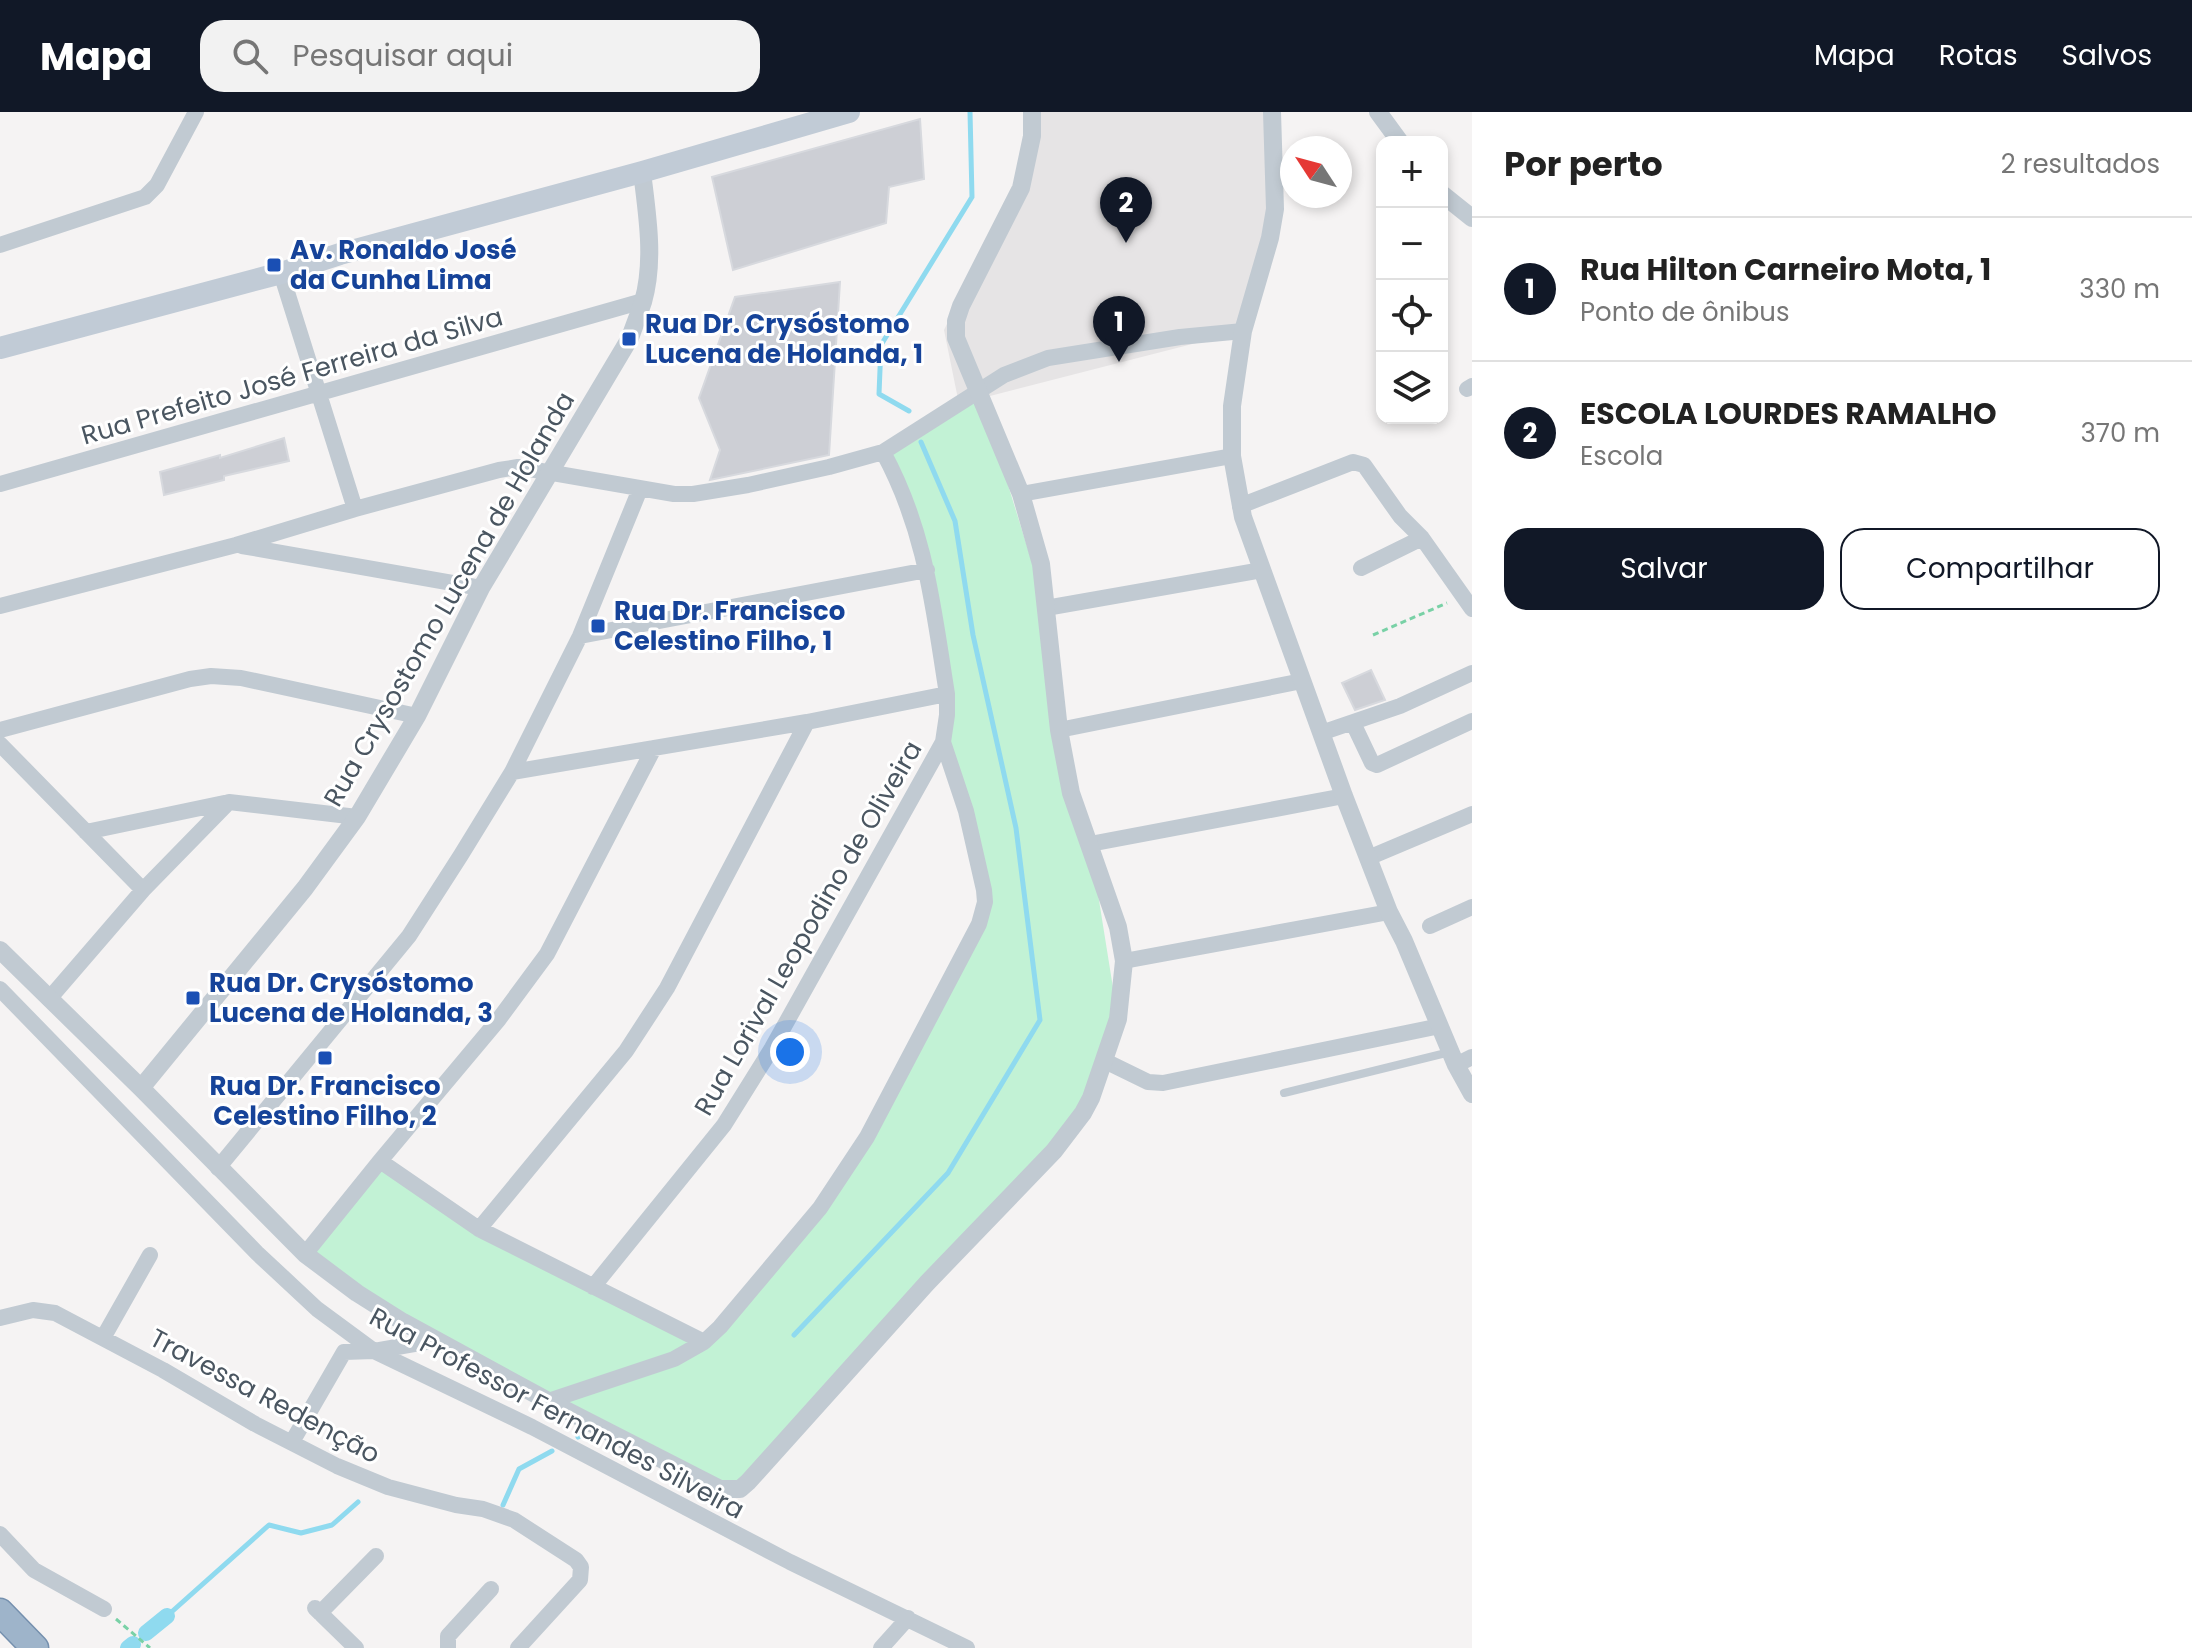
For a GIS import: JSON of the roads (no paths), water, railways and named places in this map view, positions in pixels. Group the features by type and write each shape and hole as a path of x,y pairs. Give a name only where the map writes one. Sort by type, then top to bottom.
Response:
{"highway":[{"path":"0,1612 35,1648"}],"main road":[{"path":"0,348 281,273 849,112"}],"street":[{"path":"0,245 145,197 157,185 196,112"},
{"path":"0,950 305,1254 381,1309 548,1401 720,1489 740,1489 927,1283 1054,1151 1083,1113 1098,1084 1118,1019 1124,961 1118,927 1071,793 1059,730 1041,564 1021,494 956,338 956,321 961,306 1021,188 1032,136 1032,112"},
{"path":"1272,112 1275,209 1270,238 1243,331 1232,406 1232,456 1240,506 1389,912 1440,1026 1459,1058 1472,1094"},
{"path":"1378,112 1396,136"},
{"name":"Rua Crysostomo Lucena de Holanda","path":"141,1088 305,888 357,817 417,716 481,588 630,338 643,301 649,268 642,172"},
{"path":"1448,199 1472,218"},
{"path":"281,273 355,509"},
{"name":"Rua Prefeito José Ferreira da Silva","path":"0,484 643,301"},
{"path":"0,606 236,545 499,470 518,467 640,489 693,494 829,467 883,452 1017,369 1048,358 1180,337 1243,331"},
{"path":"548,1401 674,1359 704,1342 720,1327 820,1208 867,1137 979,924 985,902 984,890 966,811 943,742 947,694 927,570 908,504 883,452"},
{"path":"1021,494 1232,456"},
{"path":"1240,506 1359,462 1400,516 1422,538 1467,602"},
{"path":"218,1168 409,936 512,772 580,636 640,489"},
{"path":"1361,568 1422,538"},
{"path":"236,545 481,588"},
{"path":"580,636 927,570"},
{"path":"1046,608 1262,570"},
{"path":"1321,733 1400,706 1472,673"},
{"path":"0,730 211,676 241,678 417,716"},
{"path":"1059,730 1302,681"},
{"path":"512,772 807,722 947,694"},
{"path":"1353,723 1372,763 1377,765 1472,721"},
{"path":"479,1229 642,1028 667,988 807,722"},
{"name":"Rua Lorival Leopodino de Oliveira","path":"593,1287 724,1125 772,1048 943,742"},
{"path":"0,744 143,890"},
{"path":"305,1254 499,1019 547,954 654,748"},
{"path":"1090,844 1344,796"},
{"path":"86,832 229,802 357,817"},
{"path":"49,999 143,890 229,802"},
{"path":"1368,858 1472,814"},
{"path":"1430,926 1472,907"},
{"path":"1124,961 1389,912"},
{"name":"Rua Professor Fernandes Silveira","path":"0,989 257,1253 317,1309 374,1351 967,1648"},
{"path":"1105,1061 1148,1082 1163,1083 1440,1026"},
{"path":"380,1161 479,1229 704,1342"},
{"path":"103,1338 150,1255"},
{"name":"Travessa Redenção","path":"0,1318 33,1310 55,1313 337,1466 388,1487 483,1509 514,1520 576,1560 581,1567 580,1580 518,1648"},
{"path":"292,1442 344,1352 374,1351 437,1340"},
{"path":"0,1534 34,1570 104,1609"},
{"path":"356,1648 317,1610 376,1556"},
{"path":"448,1648 448,1636 491,1589"},
{"path":"881,1648 908,1618"}],"lane":[{"path":"1284,1093 1459,1058"}],"waterway":[{"path":"909,411 879,394 881,345 972,197 970,112"},
{"path":"794,1335 948,1173 1040,1020 1016,828 973,635 955,521 921,442"},
{"path":"578,1437 583,1434"},
{"path":"503,1505 519,1469 552,1451"},
{"path":"167,1616 269,1525 301,1533 332,1525 358,1502"},
{"path":"146,1633 167,1616"},
{"path":"128,1648 133,1644"}],"place":[{"name":"ESCOLA LOURDES RAMALHO","path":"1126,243"},
{"name":"Av. Ronaldo José da Cunha Lima","path":"274,265"},
{"name":"Rua Dr. Crysóstomo Lucena de Holanda, 1","path":"629,339"},
{"name":"Rua Hilton Carneiro Mota, 1","path":"1119,362"},
{"name":"Rua Dr. Francisco Celestino Filho, 1","path":"598,626"},
{"name":"Rua Dr. Crysóstomo Lucena de Holanda, 3","path":"193,998"},
{"name":"Rua Dr. Francisco Celestino Filho, 2","path":"325,1058"}]}
